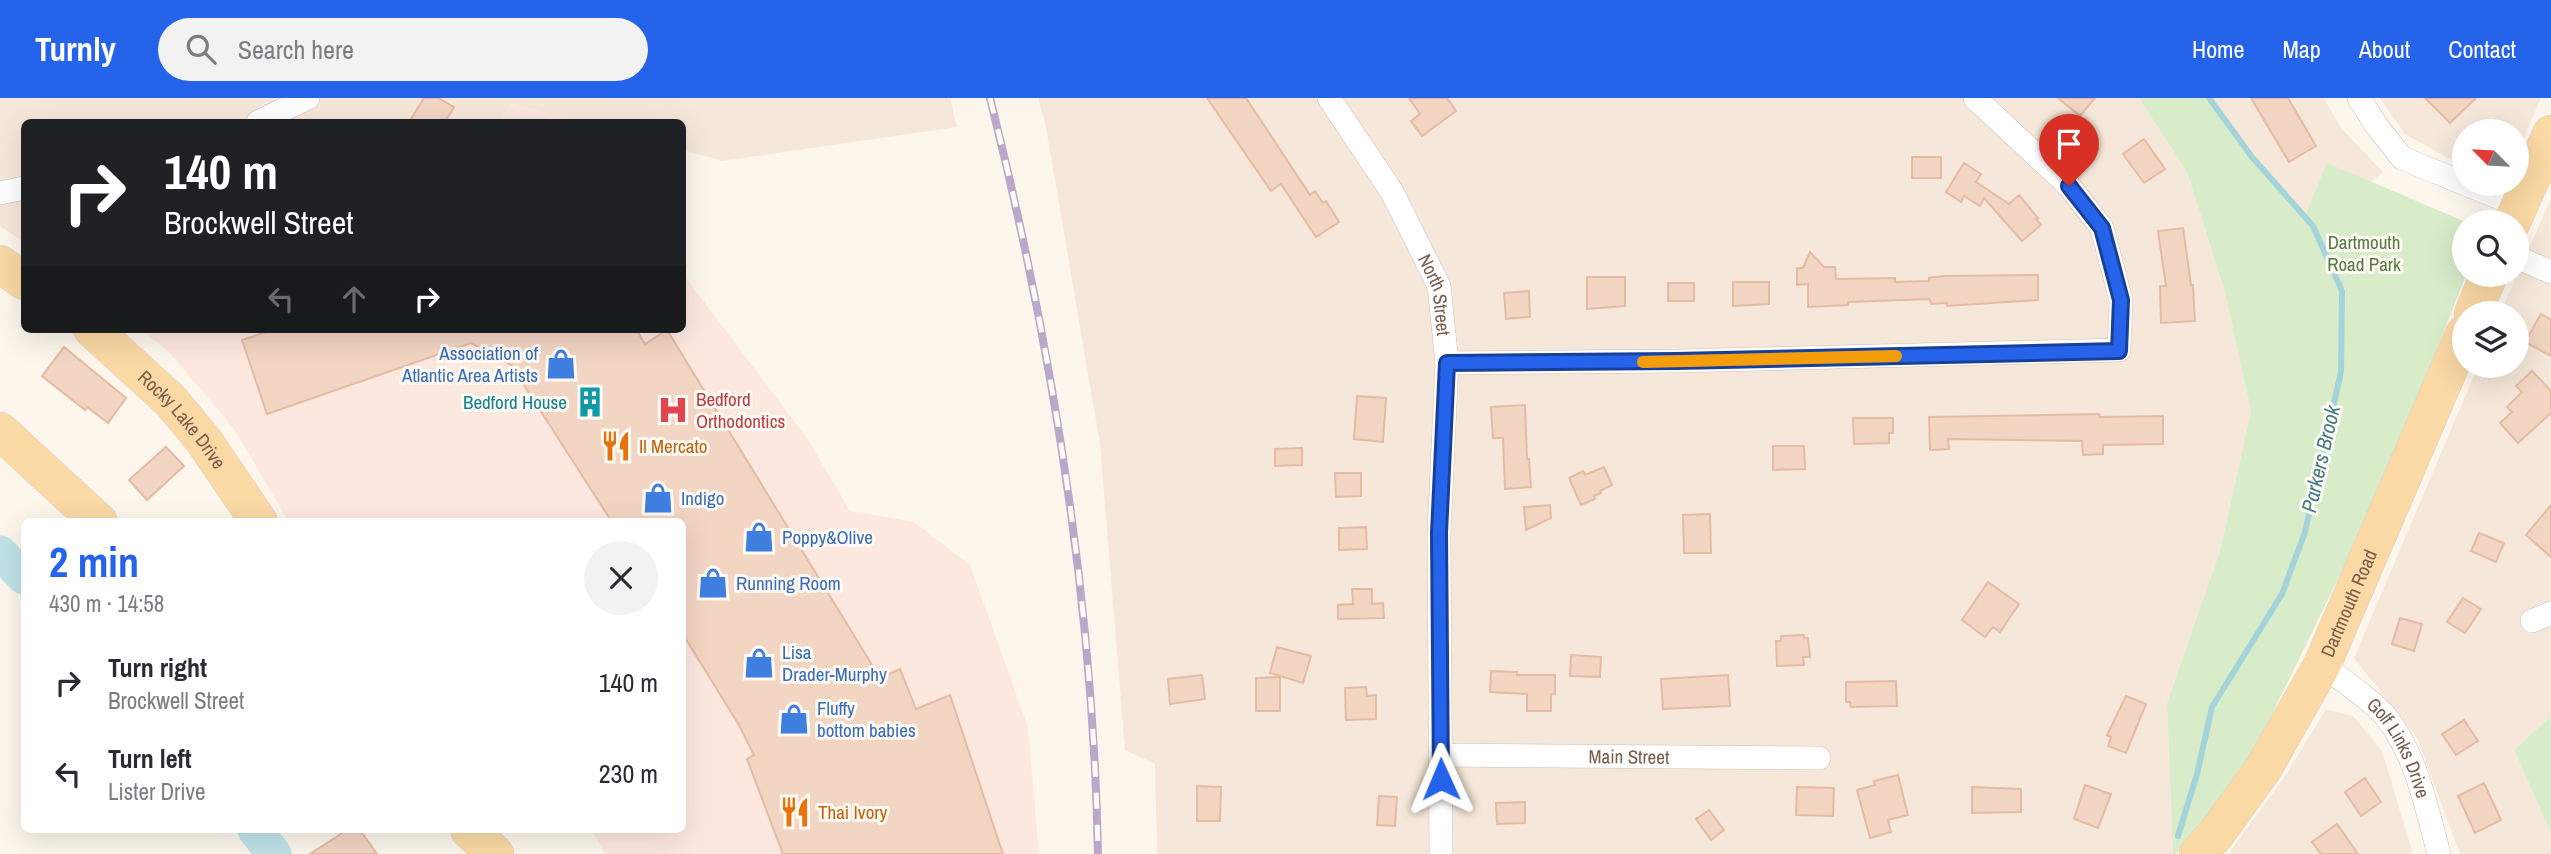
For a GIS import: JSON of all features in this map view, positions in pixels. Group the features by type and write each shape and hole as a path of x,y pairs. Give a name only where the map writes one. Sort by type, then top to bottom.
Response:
{"main road":[{"path":"2517,210 2551,134"},
{"path":"0,264 21,279"},
{"name":"Rocky Lake Drive","path":"96,333 171,401 204,441 256,518"},
{"name":"Dartmouth Road","path":"2198,854 2216,834 2263,769 2322,666 2452,362"},
{"path":"0,431 95,518"},
{"path":"472,833 495,854"}],"street":[{"path":"264,119 308,98"},
{"name":"North Street","path":"1329,98 1392,192 1439,285 1447,363 1439,533 1441,854"},
{"path":"1447,363 2119,351 2121,300 2102,228 2069,186 1975,98"},
{"path":"2359,98 2402,158 2507,210"},
{"path":"0,193 21,189"},
{"path":"2529,263 2551,272"},
{"name":"Golf Links Drive","path":"2322,666 2385,715 2408,752 2439,854"},
{"name":"Main Street","path":"1440,755 1819,758"}],"shaded area":[{"path":"0,98 950,98 957,127 722,161 686,151 686,119 569,119 511,104 502,119 21,119 21,240 0,226"},
{"path":"1038,98 2139,98 2187,172 2225,292 2251,411 2220,551 2167,703 2173,854 1157,854 1155,764 1125,750 1100,444 1045,122"},
{"path":"2209,98 2324,98 2341,128 2383,172 2370,182 2327,164 2305,217 2252,157"},
{"path":"2380,98 2541,98 2529,126 2529,119 2452,119 2452,160 2405,134"},
{"path":"511,104 569,119 502,119"},
{"path":"2551,199 2551,716 2514,750 2551,833 2551,854 2460,854 2417,738 2354,658 2473,378 2529,378 2529,301 2505,301 2512,287 2529,287 2529,248"},
{"path":"686,278 809,441 850,511 914,522 970,565 1028,727 1039,854 605,854 594,833 686,833 686,518 286,518 235,430 169,352 146,333 686,333"},
{"path":"2326,709 2353,716 2382,751 2413,854 2228,854 2284,778"}],"green space":[{"name":"Dartmouth Road Park","path":"2139,98 2209,98 2252,157 2305,216 2327,163 2452,216 2452,287 2461,287 2456,301 2452,301 2452,311 2384,484 2245,770 2176,854 2173,854 2167,703 2220,551 2251,411 2225,292 2187,172"},
{"path":"2551,716 2551,833 2514,750"}],"building":[{"path":"424,98 438,98 454,107 447,119 411,119"},
{"path":"1207,98 1246,98 1310,195 1315,191 1323,203 1326,201 1339,222 1316,237 1281,184 1271,191"},
{"path":"1409,98 1447,98 1456,111 1422,136 1411,121 1420,114"},
{"path":"2058,98 2095,98 2080,116"},
{"path":"2251,98 2288,98 2316,146 2289,162"},
{"path":"2425,98 2476,98 2452,119 2450,123"},
{"path":"2144,139 2165,169 2144,183 2123,154"},
{"path":"1912,157 1941,157 1941,178 1912,178"},
{"path":"1964,163 1981,174 1976,182 2009,204 2019,195 2041,225 2022,241 1984,198 1980,206 1964,196 1961,202 1946,192"},
{"path":"2183,228 2193,285 2195,321 2161,323 2160,286 2166,286 2158,231"},
{"path":"1810,252 1824,267 1835,267 1836,279 1895,278 1895,282 1929,281 1929,278 1944,276 2038,275 2038,300 1947,306 1947,303 1931,304 1930,299 1848,302 1848,305 1808,307 1808,284 1797,285 1797,268 1803,268"},
{"path":"1587,277 1625,277 1625,306 1587,309"},
{"path":"1733,282 1769,282 1769,304 1733,306"},
{"path":"1668,283 1694,283 1694,301 1668,301"},
{"path":"1529,291 1530,317 1506,319 1504,293"},
{"path":"2541,314 2551,320 2551,356 2529,344 2529,335"},
{"path":"263,333 638,333 645,344 662,333 669,333 880,678 900,669 916,709 950,695 1003,854 783,854 747,759 754,755 739,725 686,639 686,518 609,518 511,365 471,343 267,414 242,340"},
{"path":"64,347 126,398 108,423 87,407 85,410 42,376"},
{"path":"2532,371 2551,391 2551,413 2518,443 2500,423 2512,412 2507,407 2522,392 2516,386 2525,378 2529,378"},
{"path":"1357,396 1386,398 1383,442 1354,439"},
{"path":"1525,405 1531,487 1505,489 1503,438 1493,438 1491,407"},
{"path":"2099,414 2100,417 2163,416 2163,444 2103,445 2103,454 2083,455 2082,441 1948,439 1949,449 1930,450 1929,417"},
{"path":"1853,418 1893,418 1893,433 1889,433 1889,443 1854,444"},
{"path":"1773,446 1804,446 1805,469 1773,470"},
{"path":"166,447 184,466 147,500 129,480"},
{"path":"1302,448 1302,465 1275,466 1275,449"},
{"path":"1604,467 1612,485 1600,491 1601,493 1594,496 1595,499 1581,505 1569,478 1583,471 1585,475"},
{"path":"1335,473 1361,473 1361,496 1336,497"},
{"path":"1550,505 1551,518 1526,530 1524,507"},
{"path":"2551,505 2551,557 2526,535"},
{"path":"1710,514 1711,553 1684,553 1683,515"},
{"path":"1366,527 1367,549 1339,550 1339,528"},
{"path":"2479,533 2504,543 2496,562 2471,551"},
{"path":"1988,582 2019,604 2000,632 1993,627 1985,637 1962,620"},
{"path":"1352,589 1372,589 1372,604 1383,603 1384,618 1338,619 1338,605 1353,604"},
{"path":"2463,598 2481,609 2465,633 2447,622"},
{"path":"2400,618 2422,624 2414,651 2392,644"},
{"path":"1804,635 1804,638 1808,638 1810,657 1803,657 1804,665 1777,666 1776,641 1781,641 1781,636"},
{"path":"1277,647 1311,656 1303,683 1270,673"},
{"path":"1571,655 1601,657 1600,677 1570,676"},
{"path":"1491,671 1517,672 1517,675 1555,675 1551,711 1527,711 1527,694 1490,692"},
{"path":"1202,675 1205,699 1170,704 1168,679"},
{"path":"1728,675 1730,706 1663,709 1661,679"},
{"path":"1280,677 1280,711 1256,711 1256,678"},
{"path":"1896,681 1897,706 1851,707 1850,702 1846,702 1846,682"},
{"path":"1366,687 1367,696 1376,695 1376,719 1346,720 1345,688"},
{"path":"2126,696 2146,704 2126,753 2108,746 2111,737 2107,735"},
{"path":"2464,720 2478,741 2456,755 2442,734"},
{"path":"1898,775 1908,815 1888,820 1891,832 1870,838 1857,790 1875,785 1874,781"},
{"path":"2365,778 2381,802 2361,816 2345,792"},
{"path":"2484,783 2501,820 2475,833 2458,796"},
{"path":"2085,785 2111,794 2098,828 2074,819"},
{"path":"1197,786 1221,787 1220,821 1197,821"},
{"path":"1797,787 1834,788 1833,816 1796,815"},
{"path":"1972,787 2021,789 2021,812 1972,813"},
{"path":"1379,796 1397,797 1395,826 1377,825"},
{"path":"1525,802 1525,823 1497,824 1496,803"},
{"path":"1709,810 1724,830 1711,840 1696,819"},
{"path":"2337,824 2358,854 2321,854 2312,842"},
{"path":"342,833 362,833 377,854 310,854"}],"waterway":[{"name":"Parkers Brook","path":"2178,836 2197,774 2212,707 2282,594 2305,532 2341,372 2342,291 2313,226 2252,157 2209,98"},
{"path":"0,553 21,574"},
{"path":"257,833 274,854"}],"railway":[{"path":"990,98 1032,284 1065,473 1088,663 1098,854"}],"slow traffic":[{"path":"1643,362 1896,356"}],"place":[{"name":"Association of Atlantic Area Artists","path":"561,364"},
{"name":"Bedford House","path":"590,402"},
{"name":"Bedford Orthodontics","path":"673,410"},
{"name":"Il Mercato","path":"616,446"},
{"name":"Indigo","path":"658,498"},
{"name":"Poppy&Olive","path":"759,537"},
{"name":"Running Room","path":"713,583"},
{"name":"Lisa Drader-Murphy","path":"759,663"},
{"name":"Fluffy bottom babies","path":"794,719"},
{"name":"Thai Ivory","path":"795,812"}],"route":[{"path":"1441,779 1439,533 1447,363 2119,351 2121,300 2102,228 2069,186"}]}
